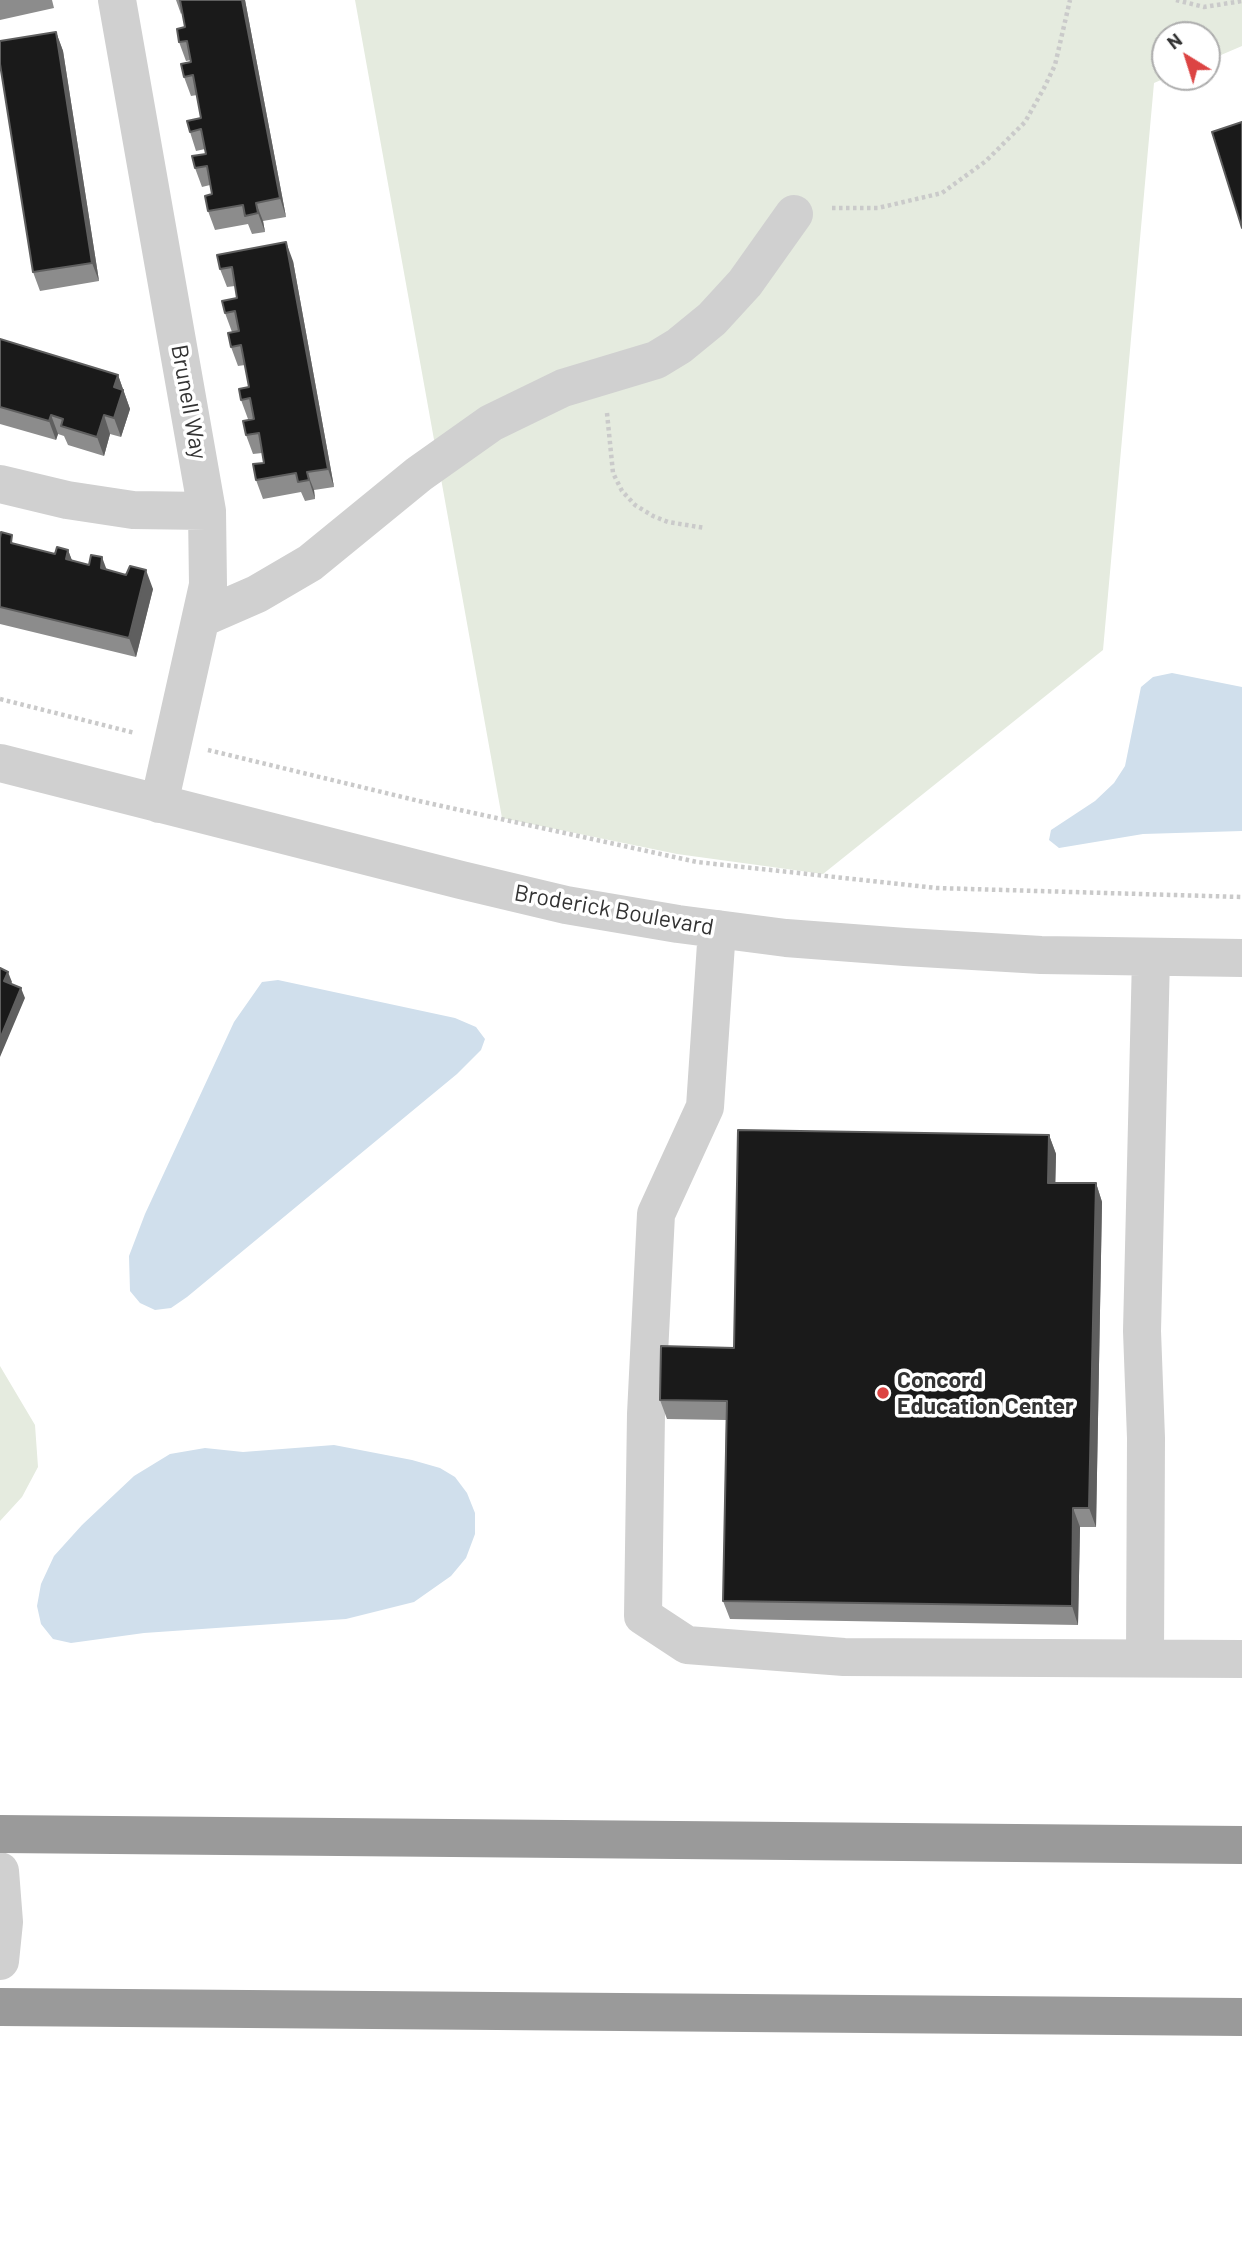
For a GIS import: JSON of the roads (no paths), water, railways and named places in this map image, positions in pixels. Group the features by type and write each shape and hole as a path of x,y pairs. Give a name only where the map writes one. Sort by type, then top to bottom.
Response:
{"highway":[{"path":"0,1834 1242,1845"},
{"path":"0,2007 1242,2017"}],"street":[{"name":"Brunell Way","path":"117,0 207,511 208,585 175,743 159,804"},
{"path":"202,618 257,594 310,563 419,474 491,423 563,388 601,379 630,366 656,360 679,346 712,319 746,283 794,214"},
{"path":"0,484 67,500 133,510 207,511"},
{"name":"Broderick Boulevard","path":"0,764 566,905 717,929 786,938 919,948 1242,958"},
{"path":"717,929 705,1107 656,1214 646,1415 643,1616 687,1646 844,1657 1145,1656 1242,1659"},
{"path":"1145,1656 1146,1438 1142,1331 1151,957"},
{"path":"0,1871 4,1922 0,1961"}],"water":[{"path":"1172,673 1242,687 1242,831 1143,834 1059,848 1049,840 1051,830 1095,801 1114,783 1125,766 1141,687 1153,677"},
{"path":"278,980 455,1018 476,1027 485,1039 481,1050 457,1074 187,1297 171,1308 155,1310 140,1303 130,1291 129,1256 145,1214 234,1022 262,982"},
{"path":"334,1445 440,1468 455,1477 467,1493 475,1513 475,1534 466,1558 451,1576 414,1602 346,1619 144,1633 71,1643 53,1639 41,1624 37,1606 41,1584 54,1556 82,1525 134,1476 170,1454 205,1448 243,1452"}],"place":[{"name":"Concord Education Center","path":"883,1393"}]}
